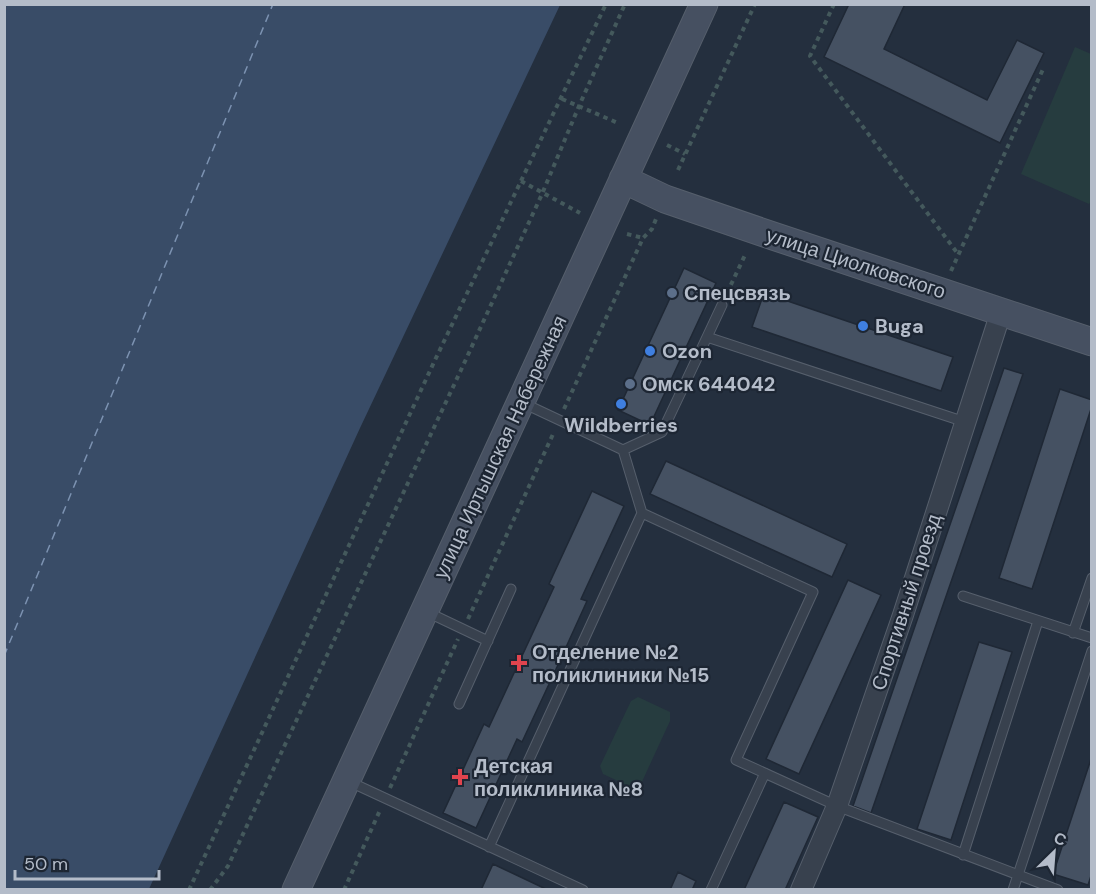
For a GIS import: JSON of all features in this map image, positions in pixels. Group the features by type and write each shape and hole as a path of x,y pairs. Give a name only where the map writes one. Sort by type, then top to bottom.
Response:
{"main road":[{"name":"улица Иртышская Набережная","path":"296,890 704,4"},
{"name":"улица Циолковского","path":"623,179 676,202 1092,342"}],"street":[{"name":"Спортивный проезд","path":"801,890 837,806 903,615 1001,312"}],"lane":[{"path":"623,450 662,432 722,305"},
{"path":"706,337 965,422"},
{"path":"489,847 642,513 623,450 521,402"},
{"path":"642,513 813,592 736,760 837,806 1058,890"},
{"path":"1073,633 1092,578"},
{"path":"459,704 511,589"},
{"path":"963,596 1092,638"},
{"path":"424,611 488,640"},
{"path":"963,855 1038,621"},
{"path":"1013,890 1092,651"},
{"path":"711,890 765,773"},
{"path":"346,780 583,890"}],"path":[{"path":"189,890 308,631 606,4"},
{"path":"210,890 228,866 542,194 625,4"},
{"path":"678,170 755,4"},
{"path":"834,4 810,56 958,254"},
{"path":"942,291 1044,67"},
{"path":"562,99 618,123"},
{"path":"667,145 685,154"},
{"path":"521,181 580,213"},
{"path":"344,890 643,238 652,229 656,219"},
{"path":"627,234 643,238"},
{"path":"722,305 746,253"}],"green space":[{"path":"1075,47 1091,54 1092,199 1089,204 1021,174"},
{"path":"638,697 670,712 670,721 640,786 633,788 603,774 600,766 631,701"}],"water":[{"path":"5,4 560,5 360,428 149,889 5,889"}],"building":[{"path":"849,4 905,4 884,49 987,100 1017,40 1044,53 1000,143 824,57"},
{"path":"684,268 716,283 650,425 618,410"},
{"path":"764,293 953,357 941,391 752,327"},
{"path":"1004,368 1023,374 871,813 853,806"},
{"path":"1060,389 1092,400 1092,406 1032,589 999,578"},
{"path":"666,461 847,544 832,577 650,494"},
{"path":"592,491 624,506 581,599 587,601 557,667 522,742 517,739 476,828 443,813 484,724 489,727 554,587 549,584"},
{"path":"848,580 881,595 799,774 766,759"},
{"path":"979,642 1012,652 951,840 917,829"},
{"path":"1092,756 1092,873 1088,885 1053,874"},
{"path":"784,802 818,817 785,890 744,890"},
{"path":"493,864 510,872 548,890 481,890"},
{"path":"678,872 696,881 692,890 670,890"}],"ferry route":[{"path":"4,656 273,4"}],"place":[{"name":"Спецсвязь","path":"672,293"},
{"name":"Buga","path":"863,326"},
{"name":"Ozon","path":"650,351"},
{"name":"Омск 644042","path":"630,384"},
{"name":"Wildberries","path":"621,404"},
{"name":"Отделение №2 поликлиники №15","path":"519,663"},
{"name":"Детская поликлиника №8","path":"460,777"}]}
